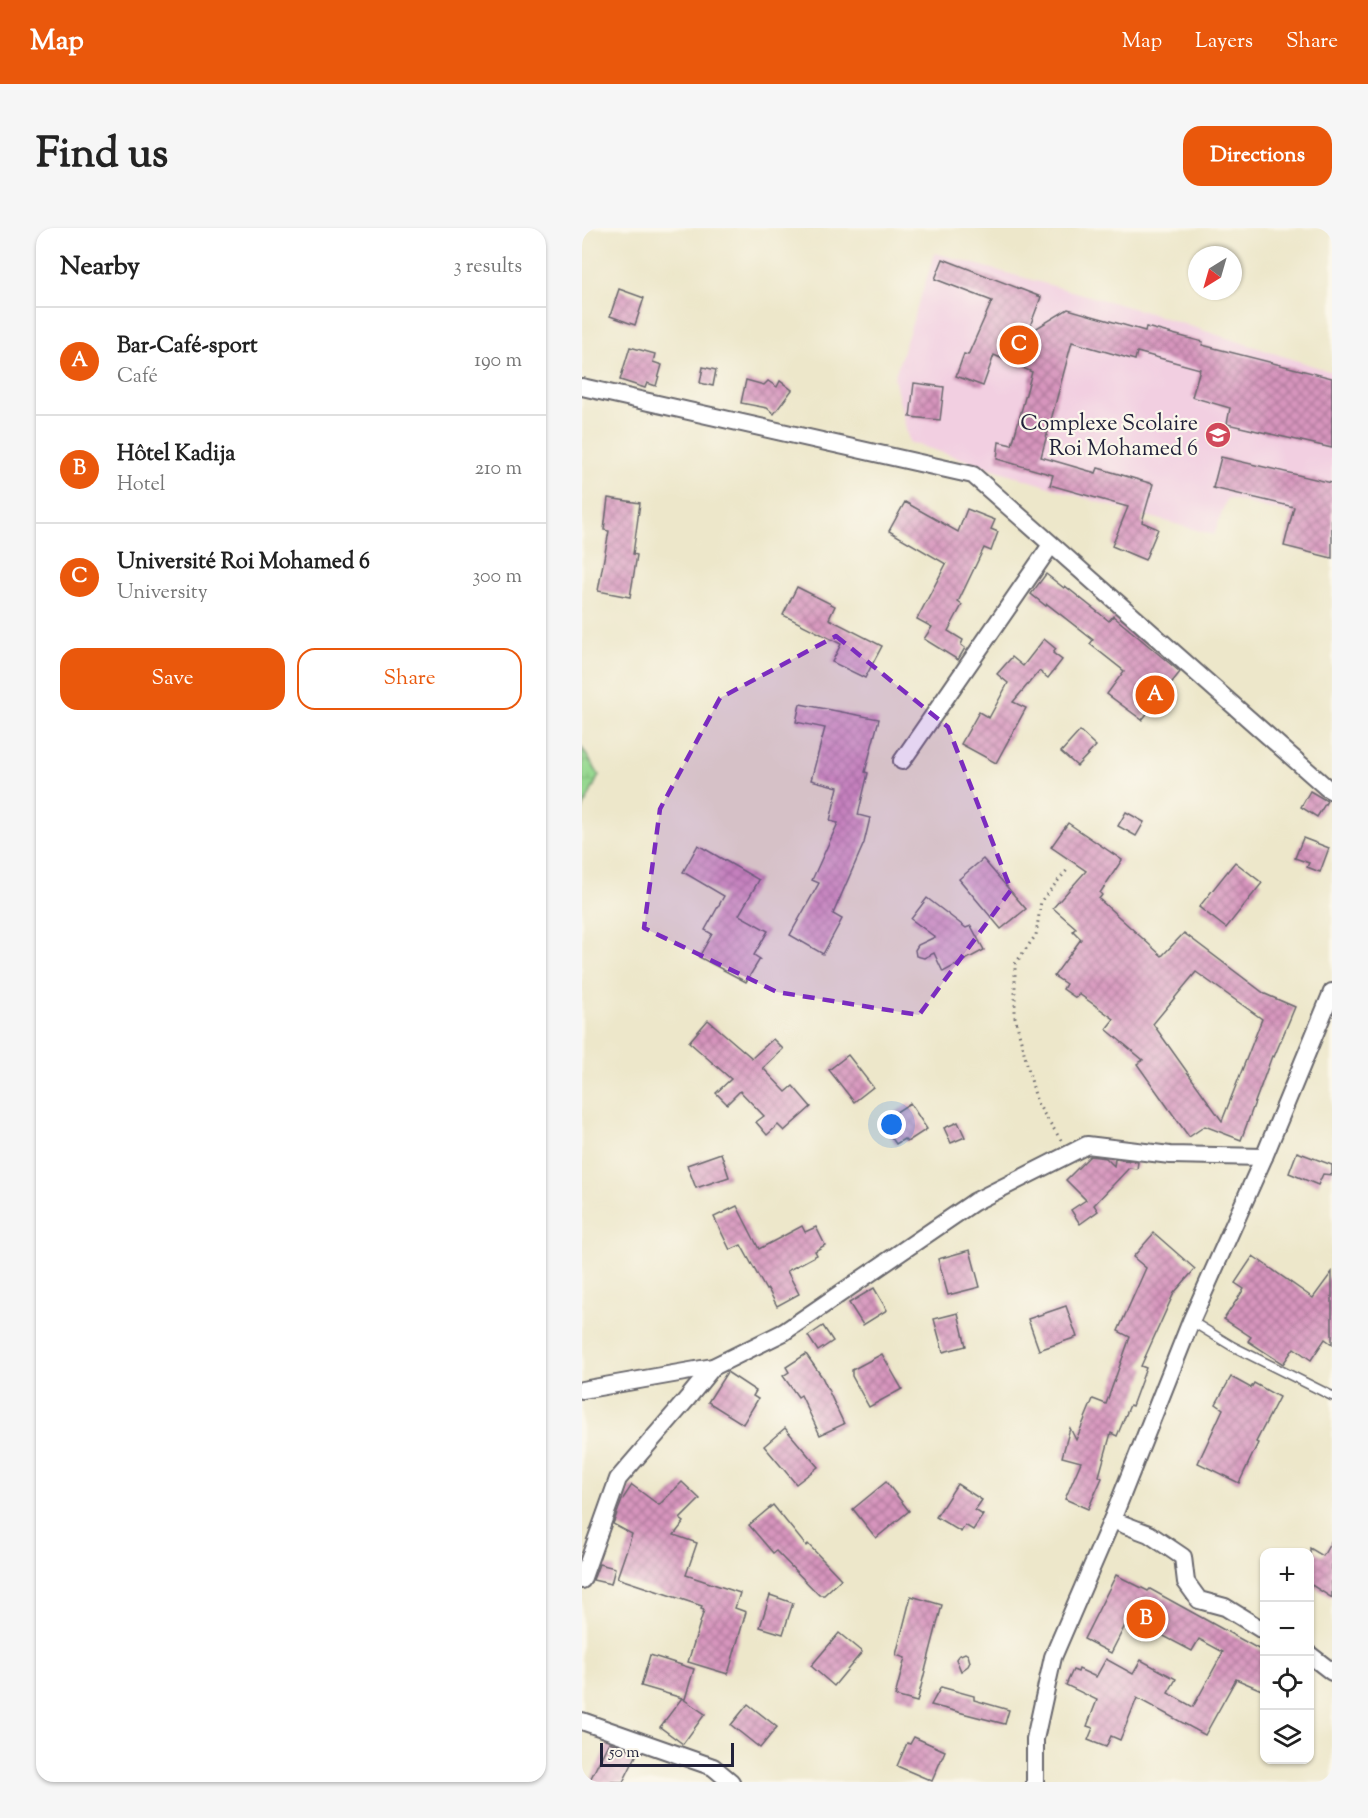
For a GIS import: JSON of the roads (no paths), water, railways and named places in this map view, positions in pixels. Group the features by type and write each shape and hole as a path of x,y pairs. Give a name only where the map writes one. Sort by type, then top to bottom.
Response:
{"street":[{"path":"582,387 973,475 1332,790"},
{"path":"902,761 1051,545"},
{"path":"1035,1782 1035,1739 1053,1657 1112,1520 1191,1321 1264,1156 1332,992"},
{"path":"582,1390 713,1367 784,1332 974,1202 1088,1145 1170,1155 1264,1156"},
{"path":"582,1580 618,1479 713,1367"},
{"path":"1112,1520 1149,1534 1183,1557 1186,1582 1199,1600 1225,1608 1260,1629"},
{"path":"1311,1656 1332,1672"},
{"path":"582,1721 713,1767 731,1782"}],"lane":[{"path":"1191,1321 1232,1346 1332,1396"}],"place":[{"name":"Université Roi Mohamed 6","path":"1019,345"},
{"name":"Complexe Scolaire Roi Mohamed 6","path":"1218,435"},
{"name":"Bar-Café-sport","path":"1155,695"},
{"name":"Hôtel Kadija","path":"1146,1619"}]}
